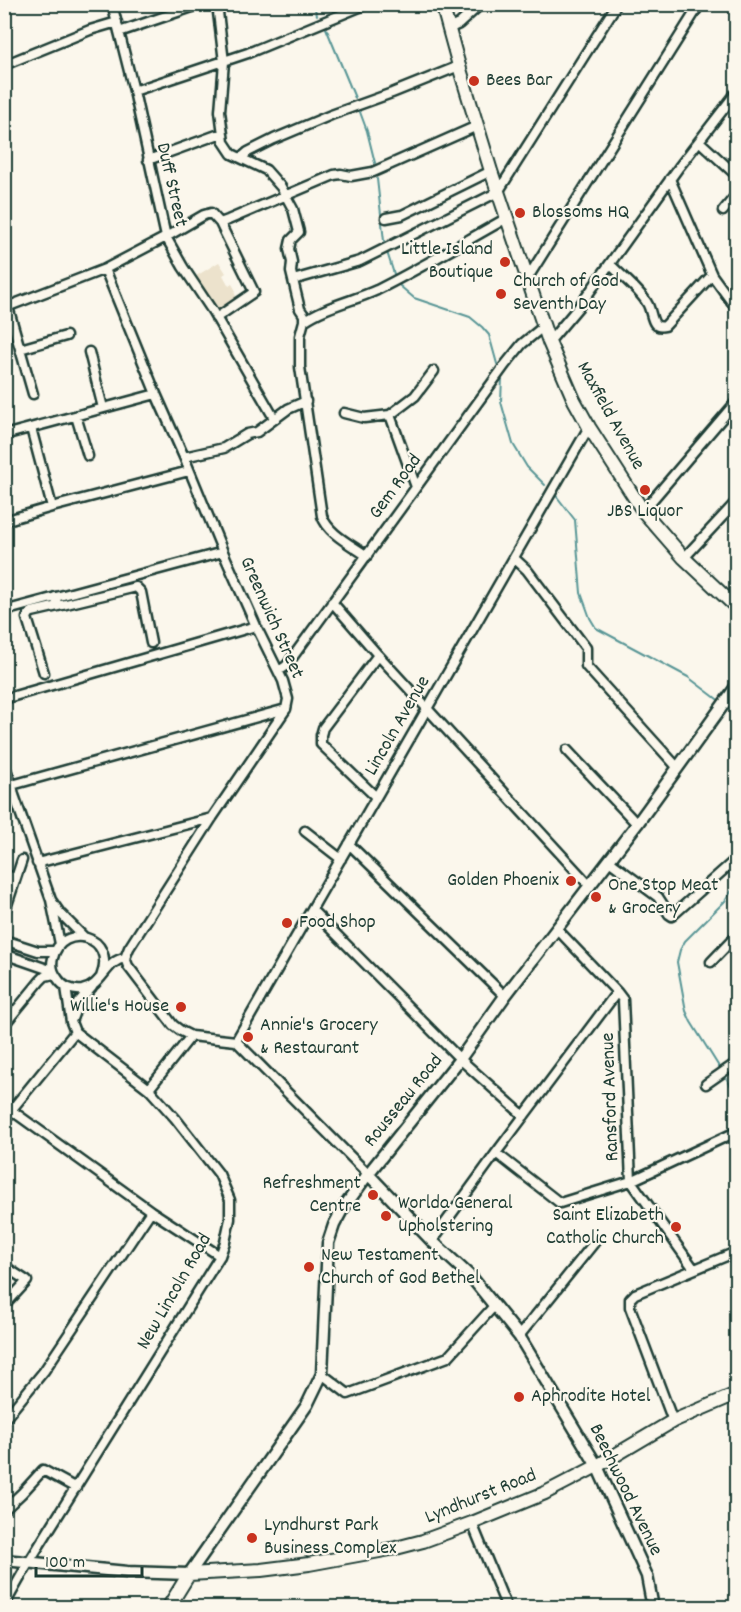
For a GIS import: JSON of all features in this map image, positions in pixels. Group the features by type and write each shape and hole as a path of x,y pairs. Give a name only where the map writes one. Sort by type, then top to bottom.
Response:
{"main road":[{"name":"Maxfield Avenue","path":"442,4 490,171 549,342 574,400 643,511 684,558 736,607"},
{"name":"Lyndhurst Road","path":"189,1574 261,1570 345,1558 423,1541 545,1493 597,1466 673,1421 736,1394"},
{"path":"168,1608 189,1574"}],"street":[{"name":"Duff Street","path":"112,4 166,237 274,418"},
{"path":"119,32 201,4"},
{"path":"217,4 224,62 220,111 224,142 229,152 266,170 286,195 297,220 299,232 291,240 289,249 292,262 291,273 300,309 304,315 300,336 300,367 324,521 341,538 367,555"},
{"path":"134,91 224,62 367,4"},
{"path":"448,28 459,24 481,4"},
{"path":"293,280 360,261 498,192 616,4"},
{"path":"527,279 700,4"},
{"path":"4,65 90,30 117,22"},
{"path":"241,158 274,139 459,66"},
{"path":"549,342 581,304 670,179 736,93"},
{"path":"220,223 334,175 351,176 373,172 477,126"},
{"path":"148,160 222,133"},
{"path":"699,141 736,175"},
{"path":"386,218 402,215 490,171"},
{"path":"670,179 712,275 736,308"},
{"path":"723,211 736,195"},
{"path":"33,394 6,308 105,269 211,213 220,223 255,291 216,318"},
{"path":"304,321 326,309 358,299 400,279 507,218"},
{"path":"610,264 646,301 654,323 660,327 665,326 712,275"},
{"name":"Greenwich Street","path":"71,1022 78,1004 106,970 123,958 285,709 288,699 278,670 256,626 189,471 105,269"},
{"name":"Gem Road","path":"278,670 286,667 504,365 522,344 544,326"},
{"path":"20,348 66,336"},
{"path":"89,352 103,408"},
{"path":"344,413 364,418 390,415 415,396 434,371"},
{"path":"4,435 156,394"},
{"path":"184,457 224,448 247,434 257,432 288,409 306,401"},
{"path":"643,511 736,402"},
{"path":"390,415 416,487"},
{"path":"76,416 88,456"},
{"name":"Lincoln Avenue","path":"236,1041 589,427"},
{"path":"31,428 52,507"},
{"path":"4,521 189,471"},
{"path":"684,558 736,502"},
{"path":"44,673 27,618 29,614 56,602 224,552"},
{"path":"514,558 527,570 586,648 586,666 678,768"},
{"path":"4,611 136,587 141,592 151,644"},
{"path":"332,602 590,886"},
{"path":"4,699 256,626"},
{"path":"376,797 321,744 321,735 323,728 340,704 378,655"},
{"name":"Rousseau Road","path":"189,1574 307,1405 322,1374 328,1244 342,1210 460,1059 505,996 637,824 736,687"},
{"path":"12,785 285,709"},
{"path":"567,750 637,824"},
{"path":"4,764 12,785 9,796 51,900 60,913 84,937"},
{"path":"37,864 212,818"},
{"path":"306,831 341,859"},
{"path":"349,844 505,996"},
{"path":"609,861 658,897 672,916 736,859"},
{"path":"4,914 22,860"},
{"path":"4,875 16,878"},
{"path":"51,900 57,947 52,961 53,972 66,987 81,990 98,981 105,968 105,958 94,941"},
{"path":"312,910 460,1059 524,1116"},
{"name":"Ransford Avenue","path":"557,929 623,1000 631,1181 694,1269"},
{"path":"711,962 736,936"},
{"path":"4,940 38,951 57,947 71,937 84,937 123,958 173,1025 191,1036 236,1041 368,1174"},
{"path":"4,954 53,972"},
{"path":"4,1025 40,981 53,972"},
{"path":"4,1119 75,1032 71,1022 66,987"},
{"path":"432,1241 617,992"},
{"name":"New Lincoln Road","path":"4,1606 29,1562 220,1256 230,1220 230,1200 219,1174 175,1118 149,1089 75,1032"},
{"path":"149,1089 191,1036"},
{"path":"706,1084 736,1063"},
{"path":"11,1110 151,1211 220,1256"},
{"path":"496,1153 560,1203 631,1181 736,1132"},
{"name":"Beechwood Avenue","path":"368,1174 473,1280 519,1336 597,1466 647,1576 653,1608"},
{"path":"4,1420 44,1371 151,1211"},
{"path":"519,1336 594,1243"},
{"path":"673,1421 629,1303 630,1299 635,1294 736,1252"},
{"path":"4,1266 27,1281 4,1306"},
{"path":"322,1374 348,1394 448,1357 494,1306"},
{"path":"4,1510 43,1470 76,1488"},
{"path":"472,1523 507,1608"},
{"name":"Lyndhurst Road","path":"4,1560 127,1572 189,1574"}],"shaded area":[{"path":"219,262 226,273 223,275 229,286 232,284 236,291 234,292 239,302 215,316 193,278"}],"waterway":[{"path":"313,4 317,15"},
{"path":"326,28 355,98"},
{"path":"360,112 375,163"},
{"path":"377,179 384,241"},
{"path":"387,252 394,274"},
{"path":"400,286 414,298 470,317 489,335 497,364"},
{"path":"502,377 501,402 513,444 527,467 545,485"},
{"path":"554,493 575,520 581,593 596,628 688,677 721,702"},
{"path":"726,705 736,716"},
{"path":"721,1070 686,1011 677,962 685,941 725,901 736,884"},
{"path":"724,1074 736,1095"}],"place":[{"name":"Bees Bar","path":"474,81"},
{"name":"Blossoms HQ","path":"520,213"},
{"name":"Little Island Boutique","path":"505,262"},
{"name":"Church of God Seventh Day","path":"501,294"},
{"name":"JBS Liquor","path":"645,490"},
{"name":"Golden Phoenix","path":"571,881"},
{"name":"One Stop Meat & Grocery","path":"596,897"},
{"name":"Food Shop","path":"287,923"},
{"name":"Willie's House","path":"181,1007"},
{"name":"Annie's Grocery & Restaurant","path":"248,1037"},
{"name":"Refreshment Centre","path":"373,1195"},
{"name":"Worlda General Upholstering","path":"386,1216"},
{"name":"Saint Elizabeth Catholic Church","path":"676,1227"},
{"name":"New Testament Church of God Bethel","path":"309,1267"},
{"name":"Aphrodite Hotel","path":"519,1397"},
{"name":"Lyndhurst Park Business Complex","path":"252,1538"}]}
